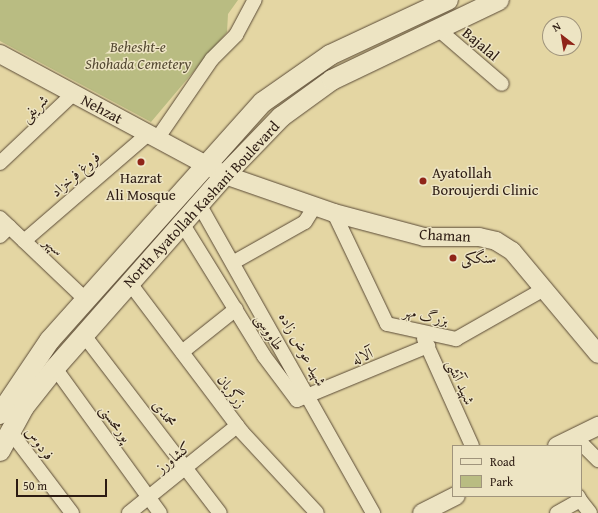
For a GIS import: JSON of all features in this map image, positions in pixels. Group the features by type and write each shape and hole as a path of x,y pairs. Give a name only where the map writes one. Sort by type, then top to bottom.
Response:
{"main road":[{"name":"North Ayatollah Kashani Boulevard","path":"2,437 26,372 85,299 205,164 263,102 307,69 448,0"},
{"name":"North Ayatollah Kashani Boulevard","path":"2,437 83,334 225,175 281,117 318,89 499,0"}],"street":[{"name":"فروغ فرخزاد","path":"24,241 153,136 212,59 236,35 255,0"},
{"name":"Bajalal","path":"438,30 502,84"},
{"name":"Nehzat","path":"0,54 225,175"},
{"name":"شریفی","path":"0,163 73,94"},
{"name":"Chaman","path":"225,175 334,213 424,237 479,237 496,241 512,251 598,354"},
{"name":"شهید عوض زاده","path":"199,204 234,262 310,396 373,513"},
{"path":"234,262 305,222 314,206"},
{"name":"بزرگ مهر","path":"334,213 387,324 456,339 544,289"},
{"name":"طاووسی","path":"182,223 264,356 297,400 310,396"},
{"name":"سپهر","path":"3,227 24,241 85,299"},
{"name":"زرگریان","path":"129,282 237,426 317,513"},
{"name":"طاووسی","path":"182,352 236,309"},
{"name":"شهید آتشی","path":"420,332 428,346 472,445"},
{"name":"محمدی","path":"83,334 220,513"},
{"name":"آلاله","path":"310,396 428,346"},
{"name":"پورمحسنی","path":"55,368 160,513"},
{"name":"کشاورز","path":"129,513 187,469 237,426"},
{"path":"559,445 598,426"},
{"name":"فردوس","path":"2,437 72,513"},
{"path":"575,437 598,460"},
{"path":"422,513 454,497"},
{"path":"557,513 579,498 590,513"}],"green space":[{"name":"Behesht-e Shohada Cemetery","path":"0,0 238,0 228,14 227,32 151,122 0,41"}],"place":[{"name":"Hazrat Ali Mosque","path":"141,162"},
{"name":"Ayatollah Boroujerdi Clinic","path":"423,181"},
{"name":"سنگکی","path":"453,258"}]}
